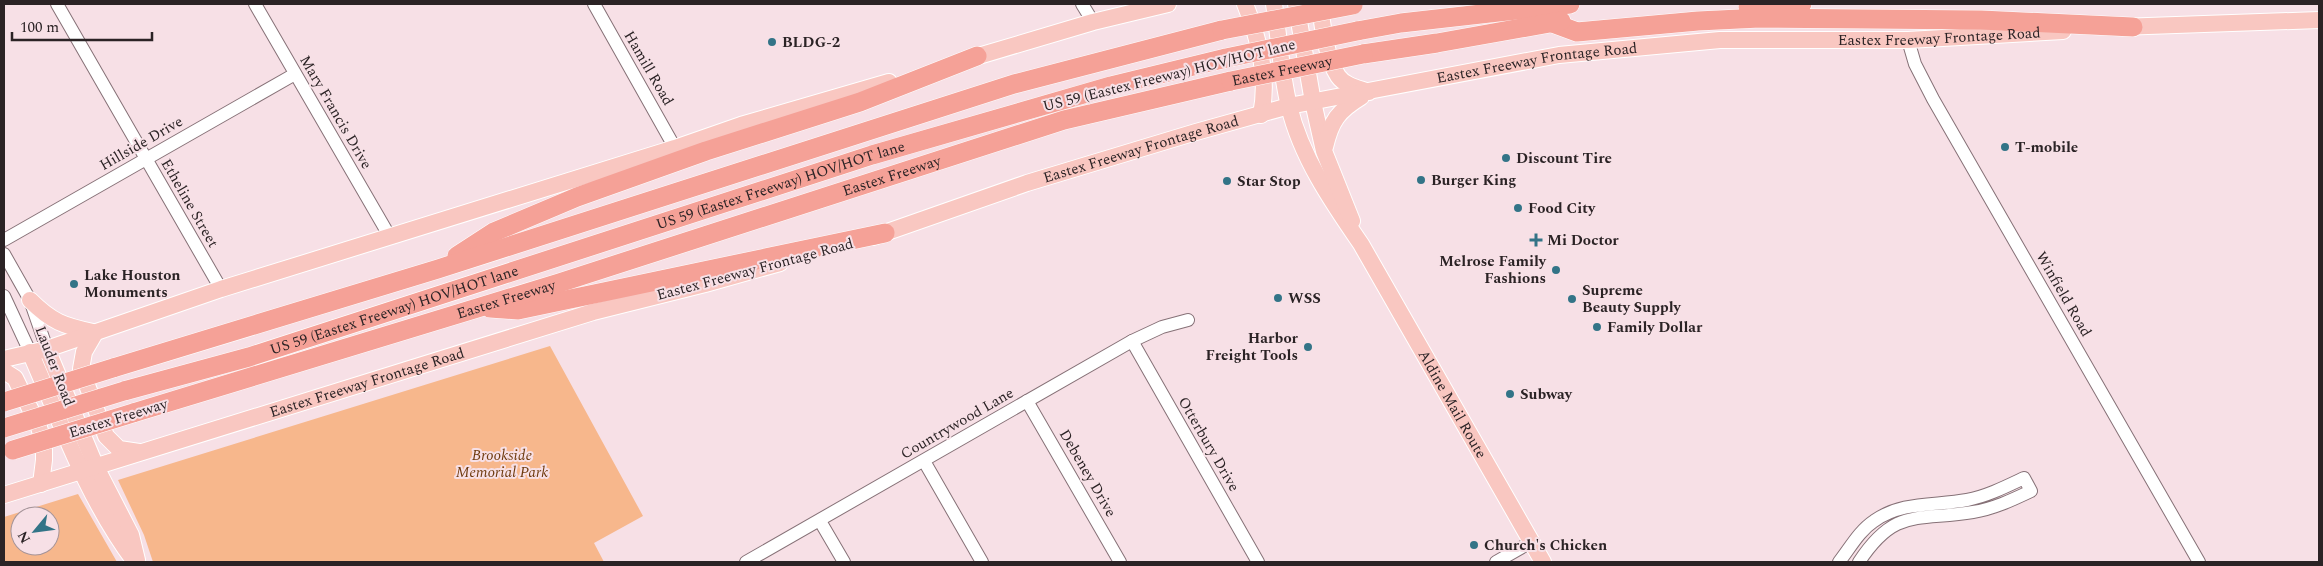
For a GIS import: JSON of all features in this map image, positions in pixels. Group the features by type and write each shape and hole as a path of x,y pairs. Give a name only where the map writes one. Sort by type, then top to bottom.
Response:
{"highway":[{"path":"4,402 438,269 1014,84 1222,30 1358,4"},
{"name":"US 59 (Eastex Freeway) HOV/HOT lane","path":"4,428 124,391 258,354 872,154 1112,86 1226,58 1401,22 1570,4"},
{"name":"Eastex Freeway","path":"8,452 481,307 826,198 1064,120 1231,81 1363,54 1550,22 1632,14 1802,4"},
{"path":"1550,22 1577,32 1698,21 1760,18 1981,20 2133,27"},
{"path":"438,269 494,232 577,197 706,151 860,102 977,56"},
{"path":"481,307 518,310 885,233"}],"main road":[{"path":"4,359 95,333 221,289 675,148 741,125 1093,22 1168,4"},
{"path":"1245,4 1256,33 1263,71 1265,96 1261,115"},
{"name":"Aldine Mail Route","path":"1274,4 1288,106 1302,144 1333,203 1361,244 1543,562"},
{"name":"Aldine Mail Route","path":"1296,4 1313,102 1324,151 1361,244"},
{"path":"1322,4 1321,16 1329,51 1339,76 1349,85 1370,92"},
{"name":"Eastex Freeway Frontage Road","path":"4,495 593,312 705,284 885,233 1026,183 1201,130 1288,106 1559,56 1720,40 1908,40 2133,27 2319,20"},
{"path":"1324,151 1332,122 1344,107 1370,92"},
{"path":"30,300 54,321 66,327 95,333"},
{"path":"95,333 84,352 80,369 106,436 119,449 141,453"},
{"name":"Lauder Road","path":"47,348 89,469"},
{"name":"Lauder Road","path":"30,352 89,469 131,535 136,562"},
{"path":"4,371 15,378 39,427 44,446 40,484"}],"street":[{"name":"Etheline Street","path":"57,4 221,289"},
{"name":"Mary Francis Drive","path":"255,4 390,237"},
{"name":"Hamill Road","path":"594,4 675,148"},
{"path":"1082,4 1093,22"},
{"name":"Winfield Road","path":"1908,40 1915,64 1933,99 2199,562"},
{"name":"Hillside Drive","path":"4,240 295,74"},
{"name":"Lauder Road","path":"4,254 30,300 47,348"},
{"name":"Lauder Road","path":"4,296 30,352"},
{"name":"Countrywood Lane","path":"746,562 1132,341 1162,327 1188,320"},
{"name":"Otterbury Drive","path":"1132,341 1258,562"},
{"name":"Debeney Drive","path":"1027,401 1120,562"},
{"path":"924,461 982,562"},
{"path":"1839,562 1861,532 1885,514 1910,506 1983,496 2024,478 2031,491 1997,506 1981,510 1916,517 1893,526 1871,546 1859,562"},
{"path":"1885,514 1893,526"},
{"path":"820,521 844,562"},
{"path":"1496,562 1532,542"}],"green space":[{"name":"Brookside Memorial Park","path":"550,346 643,516 594,543 604,562 153,562 144,535 118,480"},
{"path":"78,494 117,562 4,562 4,517 10,515 10,556 60,556 60,506 39,506"}],"place":[{"name":"BLDG-2","path":"772,42"},
{"name":"T-mobile","path":"2005,147"},
{"name":"Discount Tire","path":"1506,158"},
{"name":"Burger King","path":"1421,180"},
{"name":"Star Stop","path":"1227,181"},
{"name":"Food City","path":"1518,208"},
{"name":"Mi Doctor","path":"1536,240"},
{"name":"Melrose Family Fashions","path":"1556,270"},
{"name":"Lake Houston Monuments","path":"74,284"},
{"name":"WSS","path":"1278,298"},
{"name":"Supreme Beauty Supply","path":"1572,299"},
{"name":"Family Dollar","path":"1597,327"},
{"name":"Harbor Freight Tools","path":"1308,347"},
{"name":"Subway","path":"1510,394"},
{"name":"Church's Chicken","path":"1474,545"}]}
